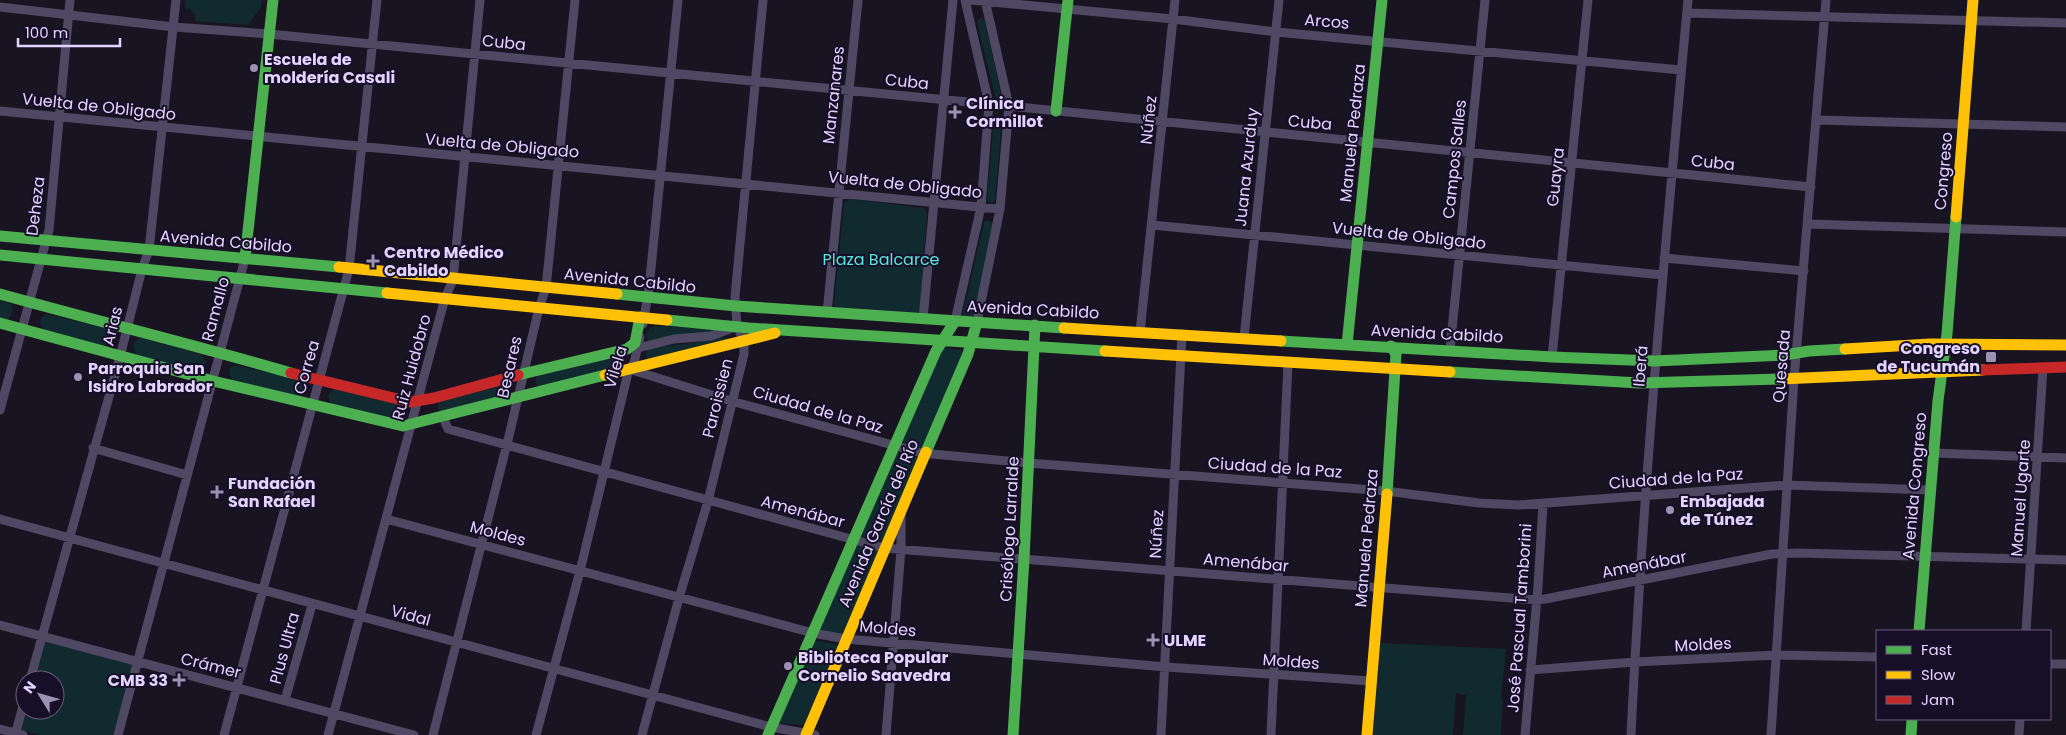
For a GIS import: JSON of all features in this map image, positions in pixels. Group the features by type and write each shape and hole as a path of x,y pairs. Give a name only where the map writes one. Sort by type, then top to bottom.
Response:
{"main road":[{"name":"Ramallo","path":"243,268 272,0"},
{"name":"Manuela Pedraza","path":"1347,345 1382,0"},
{"name":"Congreso","path":"1945,350 1973,0"},
{"path":"1056,111 1067,5"},
{"name":"Avenida Cabildo","path":"0,236 149,250 343,289 737,326 941,341 1653,384 1794,379 1941,370 2066,367"},
{"name":"Avenida Cabildo","path":"0,255 142,269 349,269 646,298 827,313 1552,357 1655,360 1921,345 1945,350 2066,345"},
{"path":"0,294 319,380 410,402 619,351"},
{"name":"Vilela","path":"619,351 627,349 634,343 642,317"},
{"name":"Avenida García del Río","path":"769,731 941,341 954,321"},
{"name":"Avenida García del Río","path":"809,735 884,548 973,343 977,322"},
{"path":"0,323 213,381 403,426 744,342 784,330"},
{"name":"Crisólogo Larralde","path":"1013,735 1024,558 1035,325"},
{"name":"Manuela Pedraza","path":"1367,735 1396,369 1396,354 1391,346"},
{"name":"Avenida Congreso","path":"1919,630 1933,453 1941,370 1945,350"},
{"path":"1911,735 1912,720"}],"street":[{"name":"Deheza","path":"0,410 40,259 47,240 70,0"},
{"name":"Arias","path":"33,670 68,537 120,357 142,269 149,250 176,0"},
{"name":"Correa","path":"224,735 349,269 377,0"},
{"name":"Ruiz Huidobro","path":"328,735 445,298 453,280 480,0"},
{"name":"Besares","path":"433,735 539,308 546,288 575,0"},
{"name":"Vilela","path":"536,735 580,570 629,369 634,363 638,348 642,317 649,288 678,0"},
{"name":"Paroissien","path":"642,735 679,598 708,501 731,400 744,354 744,342 737,326 736,306 763,0"},
{"name":"Manzanares","path":"827,313 858,0"},
{"path":"923,319 953,0"},
{"path":"954,321 981,207 989,104 965,0"},
{"name":"Arcos","path":"970,0 1067,5 1276,32 1378,40 1582,62 1681,70"},
{"name":"Núñez","path":"1140,332 1175,0"},
{"name":"Juana Azurduy","path":"1244,338 1253,236 1279,0"},
{"name":"Manuela Pedraza","path":"1378,0 1381,15"},
{"name":"Manuela Pedraza","path":"1381,15 1388,0"},
{"name":"Campos Salles","path":"1450,350 1485,0"},
{"name":"Guayra","path":"1552,357 1588,0"},
{"name":"Iberá","path":"1631,735 1639,580 1653,384 1688,0"},
{"name":"Quesada","path":"1771,735 1794,379 1826,0"},
{"path":"977,322 1000,209 1009,106 985,1"},
{"name":"Cuba","path":"0,7 69,13 174,26 849,90 1811,187"},
{"path":"1687,13 2066,23"},
{"name":"Vuelta de Obligado","path":"0,111 1000,209"},
{"path":"1816,120 2066,127"},
{"path":"1808,224 2066,232"},
{"name":"Vuelta de Obligado","path":"1152,225 1663,275"},
{"path":"1664,258 1804,271"},
{"name":"Ramallo","path":"118,735 243,268"},
{"path":"638,348 674,340 711,336 737,326"},
{"name":"Núñez","path":"1161,735 1182,334"},
{"path":"619,351 625,356 629,369"},
{"path":"1271,735 1288,363"},
{"name":"Manuel Ugarte","path":"2026,630 2039,457 2043,368"},
{"name":"Ciudad de la Paz","path":"629,369 894,446 926,452 1029,463 1386,491 1479,503 1543,504 1787,485 1930,490"},
{"name":"Amenábar","path":"443,417 448,429 884,548 1536,600 1783,553 2066,560"},
{"path":"93,448 187,475"},
{"path":"1933,453 2066,458"},
{"name":"José Pascual Tamborini","path":"1525,735 1543,504"},
{"path":"886,735 902,549 901,511"},
{"name":"Vidal","path":"0,519 312,605 554,668 769,731 809,735"},
{"name":"Moldes","path":"386,519 812,633 846,639 1166,667 1371,681"},
{"name":"Plus Ultra","path":"286,700 312,605"},
{"name":"Crámer","path":"0,625 237,686 414,735"},
{"name":"Moldes","path":"1530,670 1635,662 1777,655 1876,657"},
{"path":"2051,664 2066,664"},
{"path":"0,729 18,734 21,720"},
{"path":"2019,735 2020,720"}],"green space":[{"path":"185,0 262,0 261,7 248,25 195,21 195,15 189,8 185,7"},
{"path":"981,17 985,22 1002,99 998,100 995,96 977,22"},
{"path":"997,115 1001,116 1002,119 995,200 992,203 988,202 987,199 994,119"},
{"name":"Plaza Balcarce","path":"849,199 924,208 927,214 920,311 916,315 836,308 834,304 844,204"},
{"path":"987,220 993,223 974,319 962,317 984,222"},
{"path":"0,300 12,305 13,312 8,319 0,319"},
{"path":"46,314 106,328 111,332 111,341 104,346 44,330 40,323 42,317"},
{"path":"655,326 717,329 716,331 648,341 646,334 650,328"},
{"path":"721,337 729,338 730,341 650,359 646,356 646,352 650,348 695,343"},
{"path":"142,338 200,354 206,361 205,367 198,372 137,355 134,345 135,342"},
{"path":"942,348 962,350 964,355 924,449 900,443"},
{"path":"616,357 619,362 616,368 538,387 536,384 536,378 539,375"},
{"path":"235,365 298,379 304,386 303,392 298,396 233,381 229,374 230,368"},
{"path":"499,386 506,390 505,396 441,412 438,409 439,402"},
{"path":"334,389 400,405 403,411 402,415 398,420 330,403 328,395"},
{"path":"899,452 915,456 920,460 883,543 860,536 893,456"},
{"path":"859,546 877,551 878,554 843,635 818,629 853,550"},
{"path":"813,640 838,645 804,725 776,723"},
{"path":"45,642 134,663 113,735 40,735 21,730 24,720 65,720 65,670 38,670"},
{"path":"1380,643 1506,649 1501,697 1503,698 1501,735 1463,735 1466,695 1456,693 1453,735 1373,735"}],"traffic: fast":[{"path":"245,259 273,0"},
{"path":"1056,111 1068,0"},
{"path":"1347,345 1382,0"},
{"path":"1919,630 1938,401 1947,334 1956,217"},
{"path":"0,236 339,267"},
{"path":"0,255 387,293"},
{"path":"0,294 291,373"},
{"path":"617,294 736,306 1064,328"},
{"path":"518,375 627,349 635,343 640,317"},
{"path":"667,320 749,328 1105,351"},
{"path":"768,735 936,351 955,321"},
{"path":"926,452 968,354 977,322"},
{"path":"0,323 213,381 403,426 605,375"},
{"path":"1013,735 1024,559 1035,325"},
{"path":"1281,341 1552,357 1655,361 1785,355 1809,351 1845,349"},
{"path":"1387,494 1396,354 1391,346"},
{"path":"1450,372 1639,383 1781,379"},
{"path":"1911,735 1912,720"}],"traffic: slow":[{"path":"1956,217 1973,0"},
{"path":"339,267 617,294"},
{"path":"387,293 667,320"},
{"path":"1064,328 1281,341"},
{"path":"605,375 775,333"},
{"path":"1845,349 1930,344 2066,345"},
{"path":"1105,351 1450,372"},
{"path":"1781,379 1983,370"},
{"path":"806,735 926,452"},
{"path":"1367,735 1387,494"}],"traffic: jam":[{"path":"1983,370 2066,367"},
{"path":"291,373 410,402 434,398 518,375"}],"place":[{"name":"Escuela de moldería Casali","path":"254,68"},
{"name":"Clínica Cormillot","path":"955,112"},
{"name":"Centro Médico Cabildo","path":"373,261"},
{"name":"Congreso de Tucumán","path":"1991,357"},
{"name":"Parroquia San Isidro Labrador","path":"78,377"},
{"name":"Fundación San Rafael","path":"217,492"},
{"name":"Embajada de Túnez","path":"1670,510"},
{"name":"ULME","path":"1153,640"},
{"name":"Biblioteca Popular Cornelio Saavedra","path":"788,666"},
{"name":"CMB 33","path":"179,680"}]}
